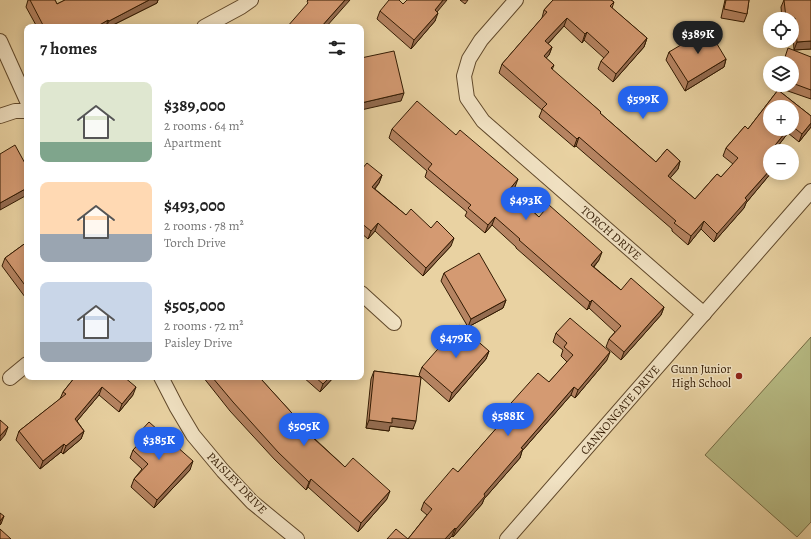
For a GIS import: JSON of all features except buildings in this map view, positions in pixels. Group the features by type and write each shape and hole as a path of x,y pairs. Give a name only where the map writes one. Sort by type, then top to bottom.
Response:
{"street":[{"path":"210,24 251,0"},
{"name":"TORCH DRIVE","path":"516,0 481,40 469,59 464,76 467,98 483,121 704,314"},
{"path":"0,42 24,94"},
{"path":"0,116 15,111 24,111"},
{"name":"CANNONGATE DRIVE","path":"507,539 811,191"},
{"path":"364,296 394,323"},
{"path":"10,378 24,366"},
{"name":"PAISLEY DRIVE","path":"163,380 193,435 223,471 252,502 297,539"}],"green space":[{"path":"811,337 811,522 797,537 705,455"}],"place":[{"name":"Gunn Junior High School","path":"739,376"}]}
